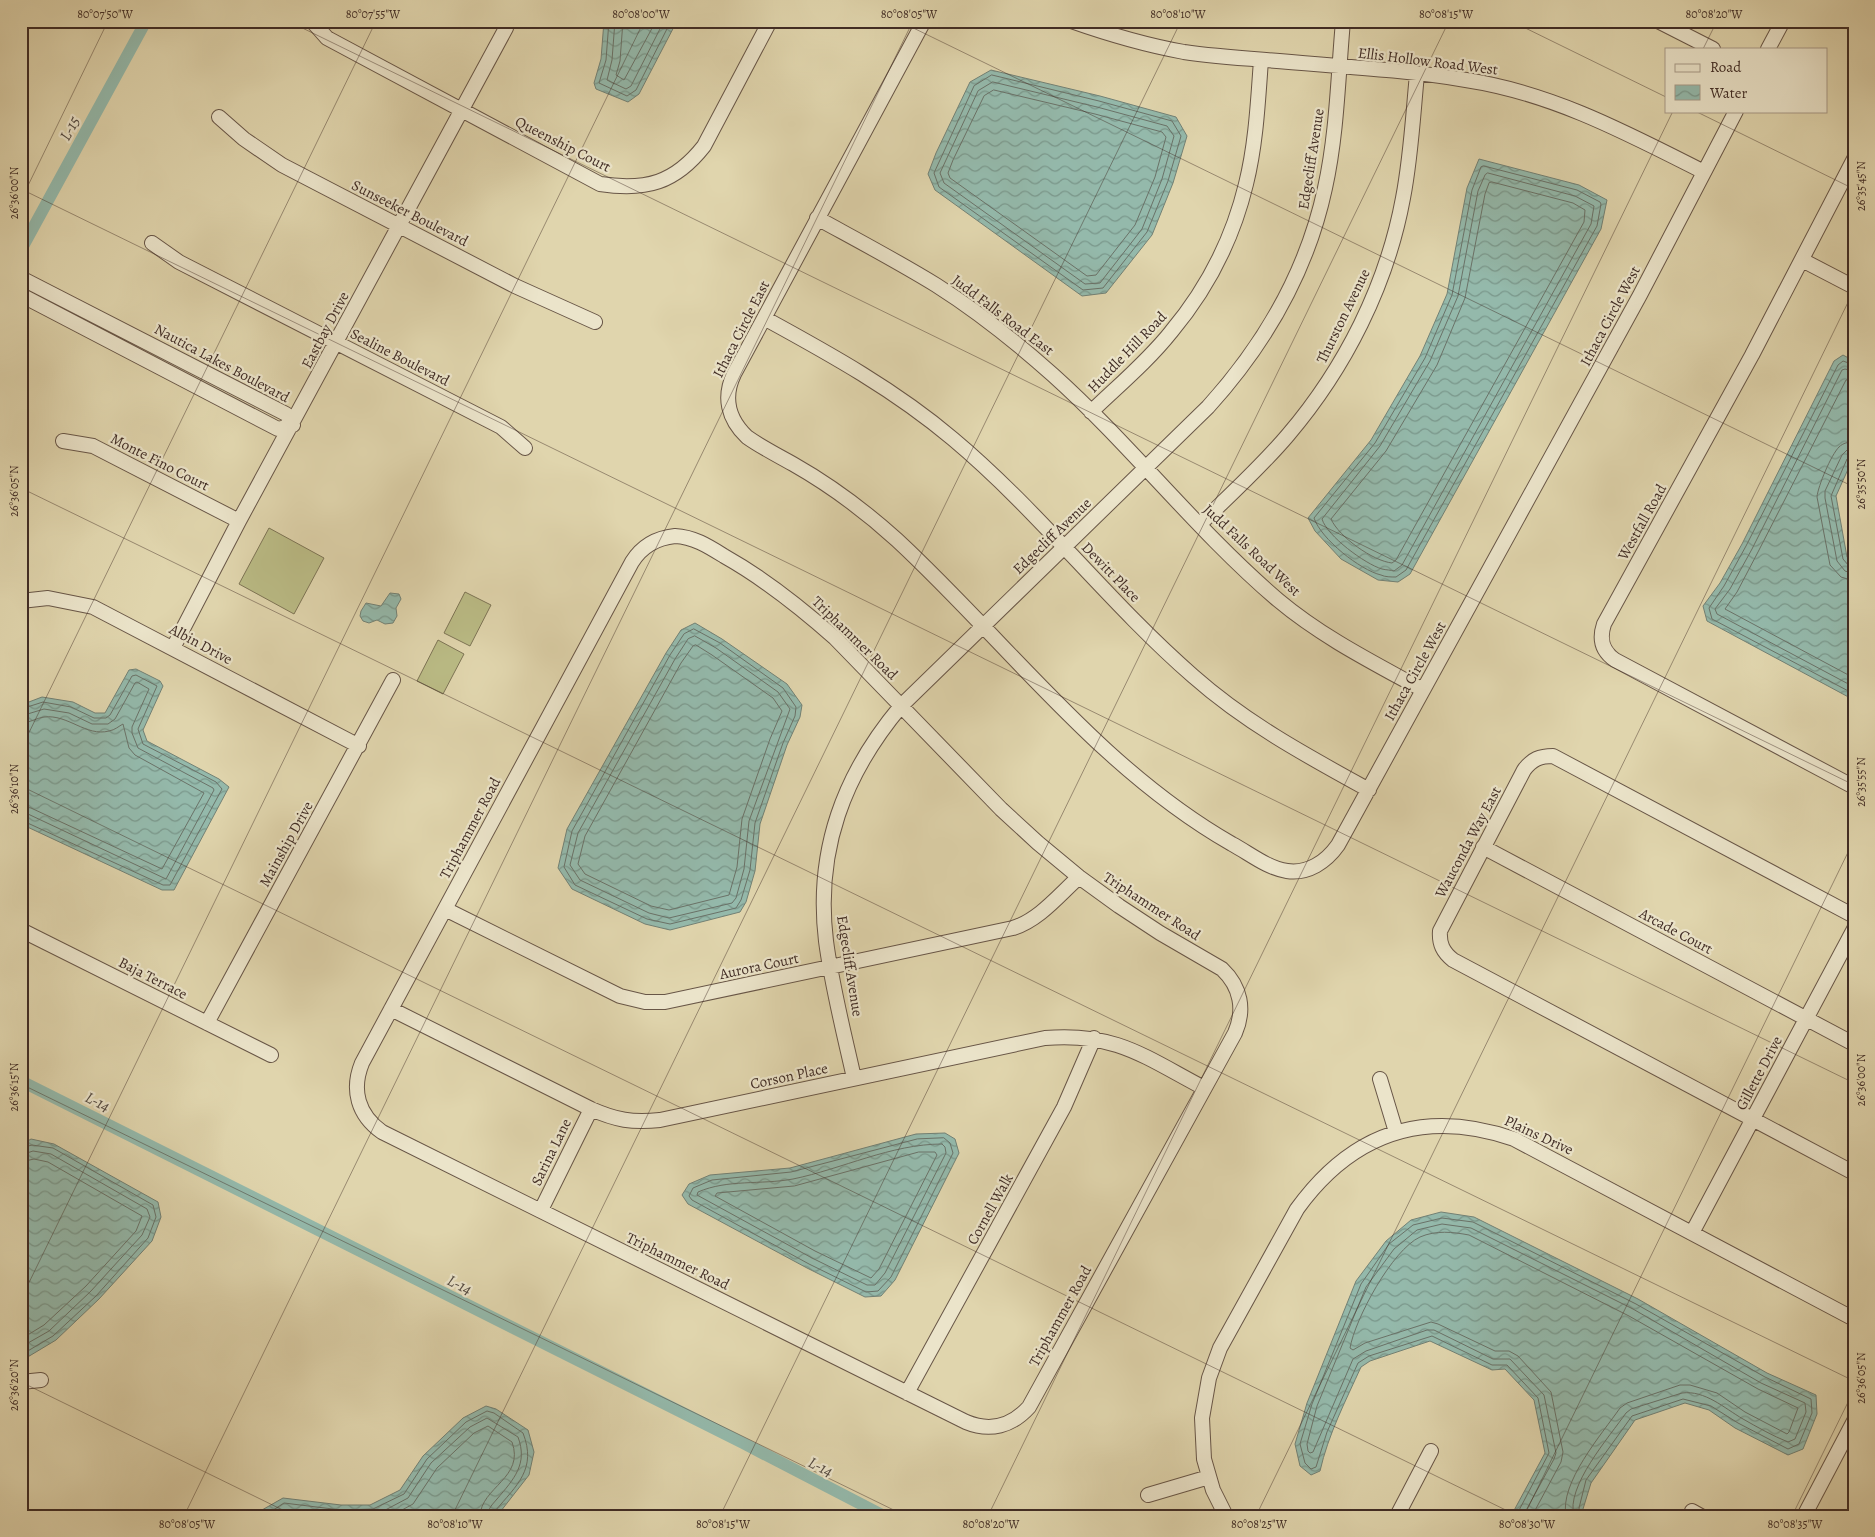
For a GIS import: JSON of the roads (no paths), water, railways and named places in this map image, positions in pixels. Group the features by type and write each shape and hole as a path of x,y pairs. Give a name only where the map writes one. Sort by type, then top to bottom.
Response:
{"street":[{"name":"Queenship Court","path":"312,21 327,38 600,184 619,187 658,183 692,162 704,146 770,21"},
{"name":"Ithaca Circle East","path":"924,21 730,382 728,390 729,408 735,424 746,437 829,487 864,512 903,546 982,626"},
{"name":"Ellis Hollow Road West","path":"1070,21 1108,34 1185,52 1417,74 1505,87 1579,111 1615,126 1704,172"},
{"name":"Edgecliff Avenue","path":"854,1078 830,967 826,940 824,887 828,855 835,824 864,756 882,729 901,706 1232,382 1267,332 1288,294 1306,254 1317,221 1331,153 1343,21"},
{"path":"1658,21 1711,48"},
{"path":"1769,48 1783,21"},
{"name":"Eastbay Drive","path":"173,648 239,521 506,28"},
{"name":"Huddle Hill Road","path":"1091,412 1172,331 1206,283 1222,252 1236,219 1246,185 1253,150 1262,60"},
{"name":"Thurston Avenue","path":"1200,524 1270,456 1312,405 1352,341 1368,307 1388,254 1403,200 1409,162 1417,74"},
{"name":"Ithaca Circle West","path":"982,626 1078,725 1147,786 1224,839 1270,865 1286,871 1312,868 1327,859 1338,845 1640,295 1735,112"},
{"name":"Sunseeker Boulevard","path":"219,116 244,140 282,165 515,286 595,322"},
{"name":"Westfall Road","path":"1854,159 1752,355 1601,632 1601,641 1604,649 1615,660 1854,787"},
{"name":"Judd Falls Road East","path":"817,218 895,260 978,314 1054,376 1146,468"},
{"name":"Sealine Boulevard","path":"152,243 179,262 501,427 525,448"},
{"path":"1802,260 1854,287"},
{"name":"Nautica Lakes Boulevard","path":"21,278 286,414 293,424 278,429 25,296"},
{"name":"Dewitt Place","path":"764,318 840,360 917,410 988,470 1162,649 1194,678 1228,704 1299,752 1368,790"},
{"name":"Monte Fino Court","path":"63,441 93,446 239,521"},
{"name":"Judd Falls Road West","path":"1146,468 1243,568 1279,601 1344,646 1423,690"},
{"name":"Triphammer Road","path":"675,536 692,538 744,567 776,588 806,612 835,638 901,706 1001,809 1038,843 1079,877 1152,928 1222,969 1234,983 1240,999 1241,1008 1238,1025 1029,1407 1023,1414 1000,1426 982,1427 966,1422 382,1132 368,1121 363,1114 357,1097 358,1071 632,562 643,549 658,540 675,536"},
{"name":"Albin Drive","path":"21,601 48,598 93,607 359,746"},
{"name":"Mainship Drive","path":"207,1023 359,746 393,680"},
{"name":"Wauconda Way East","path":"1854,916 1553,756 1536,758 1524,770 1440,931 1439,939 1446,954 1462,964 1854,1173"},
{"name":"Arcade Court","path":"1483,847 1854,1044"},
{"name":"Aurora Court","path":"445,909 620,996 645,1002 665,1002 1022,926 1036,916 1079,877"},
{"name":"Gillette Drive","path":"1692,1233 1854,929"},
{"name":"Baja Terrace","path":"21,930 271,1055"},
{"name":"Corson Place","path":"391,1009 591,1109 626,1121 660,1120 1044,1038 1070,1036 1113,1042 1204,1088"},
{"name":"Cornell Walk","path":"907,1393 1064,1107 1094,1038"},
{"path":"1380,1079 1396,1132"},
{"name":"Sarina Lane","path":"541,1210 591,1109"},
{"name":"Plains Drive","path":"1226,1516 1209,1477 1204,1459 1202,1435 1203,1402 1214,1363 1225,1339 1297,1209 1311,1189 1328,1171 1347,1156 1376,1140 1396,1132 1434,1126 1458,1126 1490,1131 1528,1146 1854,1320"},
{"path":"21,1382 41,1380"},
{"path":"1804,1516 1854,1421"},
{"path":"1396,1516 1431,1450"},
{"path":"1148,1495 1209,1477"}],"water":[{"path":"604,21 677,21 639,94 628,102 596,89 594,83 601,59"},
{"path":"991,70 1100,96 1176,117 1187,136 1173,183 1152,235 1106,293 1082,296 935,190 928,174 936,153 970,82"},
{"path":"1479,159 1579,185 1607,200 1601,229 1410,574 1398,582 1378,580 1341,559 1315,531 1308,518 1371,440 1420,356 1447,294 1467,188"},
{"path":"1843,355 1854,361 1854,456 1836,496 1847,557 1854,565 1854,700 1707,621 1703,606 1720,583 1742,544 1834,361"},
{"path":"390,593 399,594 401,599 396,608 397,616 393,623 385,624 377,620 369,623 363,621 360,616 366,603 381,606"},
{"path":"695,623 722,639 787,684 802,705 800,717 787,745 760,824 755,871 746,902 740,912 670,930 645,924 572,889 558,868 567,829 666,653 681,630"},
{"path":"136,669 160,681 163,686 143,730 147,741 219,779 229,787 174,890 162,890 21,824 21,705 42,697 73,702 95,713 105,713 129,670"},
{"path":"945,1133 955,1139 959,1153 895,1280 881,1296 865,1297 807,1268 688,1204 682,1195 689,1184 710,1175 790,1168 916,1134"},
{"path":"31,1139 54,1144 158,1202 161,1217 152,1241 99,1299 56,1340 21,1361 21,1145"},
{"path":"1441,1212 1474,1217 1638,1299 1767,1373 1816,1395 1817,1414 1803,1449 1788,1455 1735,1428 1709,1410 1685,1403 1635,1420 1591,1483 1583,1509 1585,1516 1511,1516 1545,1453 1534,1400 1505,1369 1492,1370 1430,1341 1370,1361 1361,1367 1333,1431 1320,1471 1311,1475 1300,1466 1295,1444 1307,1403 1356,1281 1386,1241 1411,1220"},
{"path":"486,1406 496,1409 528,1430 534,1452 529,1475 497,1516 257,1516 262,1510 283,1498 341,1505 370,1505 400,1490 423,1456 463,1418"}],"waterway":[{"name":"L-15","path":"21,250 146,21"},
{"name":"L-14","path":"21,1081 743,1443 884,1516"}]}
